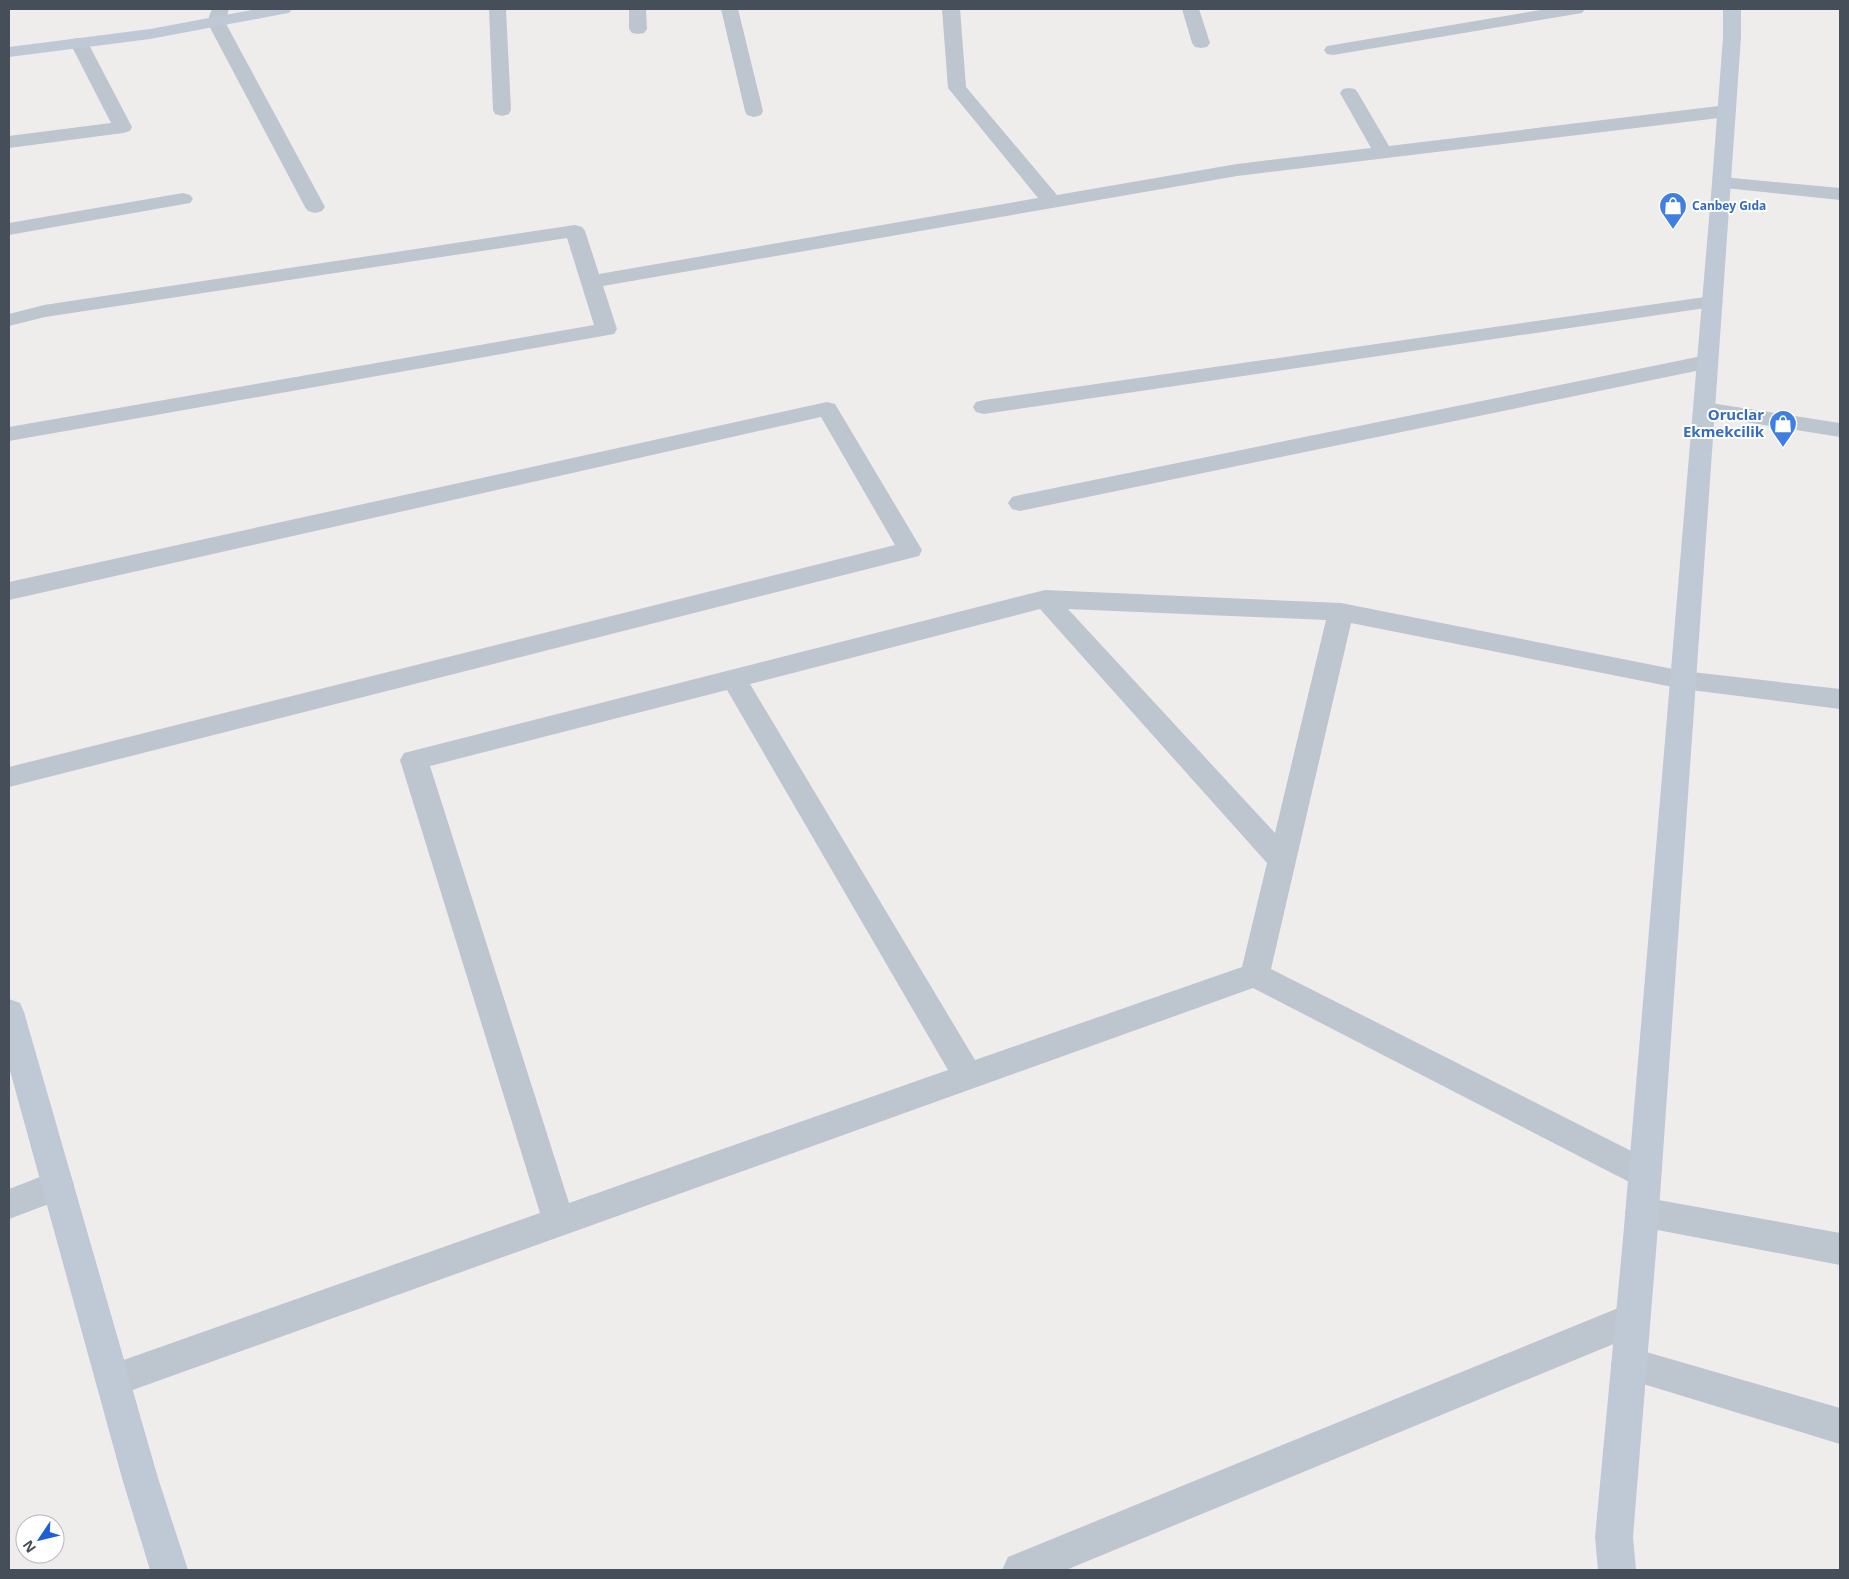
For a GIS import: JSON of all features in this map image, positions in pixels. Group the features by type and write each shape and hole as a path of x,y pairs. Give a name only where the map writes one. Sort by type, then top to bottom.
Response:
{"main road":[{"path":"9,52 150,34 218,15 283,9"},
{"path":"1617,1570 1614,1537 1642,1212 1722,183 1732,37 1732,9"},
{"path":"9,1012 140,1478 169,1570"}],"street":[{"path":"497,9 502,110"},
{"path":"637,9 638,29"},
{"path":"729,9 754,111"},
{"path":"951,9 957,88 1051,201"},
{"path":"1190,9 1201,43"},
{"path":"1333,50 1576,9"},
{"path":"218,15 315,206"},
{"path":"9,142 123,126 79,43"},
{"path":"1349,93 1383,152"},
{"path":"591,282 1236,170 1727,111"},
{"path":"1722,183 1840,194"},
{"path":"9,229 183,199"},
{"path":"9,320 44,312 575,231 606,329 9,434"},
{"path":"984,407 1712,302"},
{"path":"1020,503 1707,362"},
{"path":"9,591 827,409 910,550 9,777"},
{"path":"1704,409 1840,430"},
{"path":"559,1222 414,760 1045,599 1341,612 1683,680 1840,699"},
{"path":"1045,599 1283,861"},
{"path":"1255,975 1341,612"},
{"path":"734,679 968,1076"},
{"path":"112,1380 1255,975 1645,1174"},
{"path":"9,1204 58,1185"},
{"path":"1642,1212 1840,1249"},
{"path":"1021,1570 1633,1319"},
{"path":"1629,1364 1840,1426"}],"place":[{"name":"Canbey Gıda","path":"1673,230"},
{"name":"Oruclar Ekmekcilik","path":"1783,448"}]}
